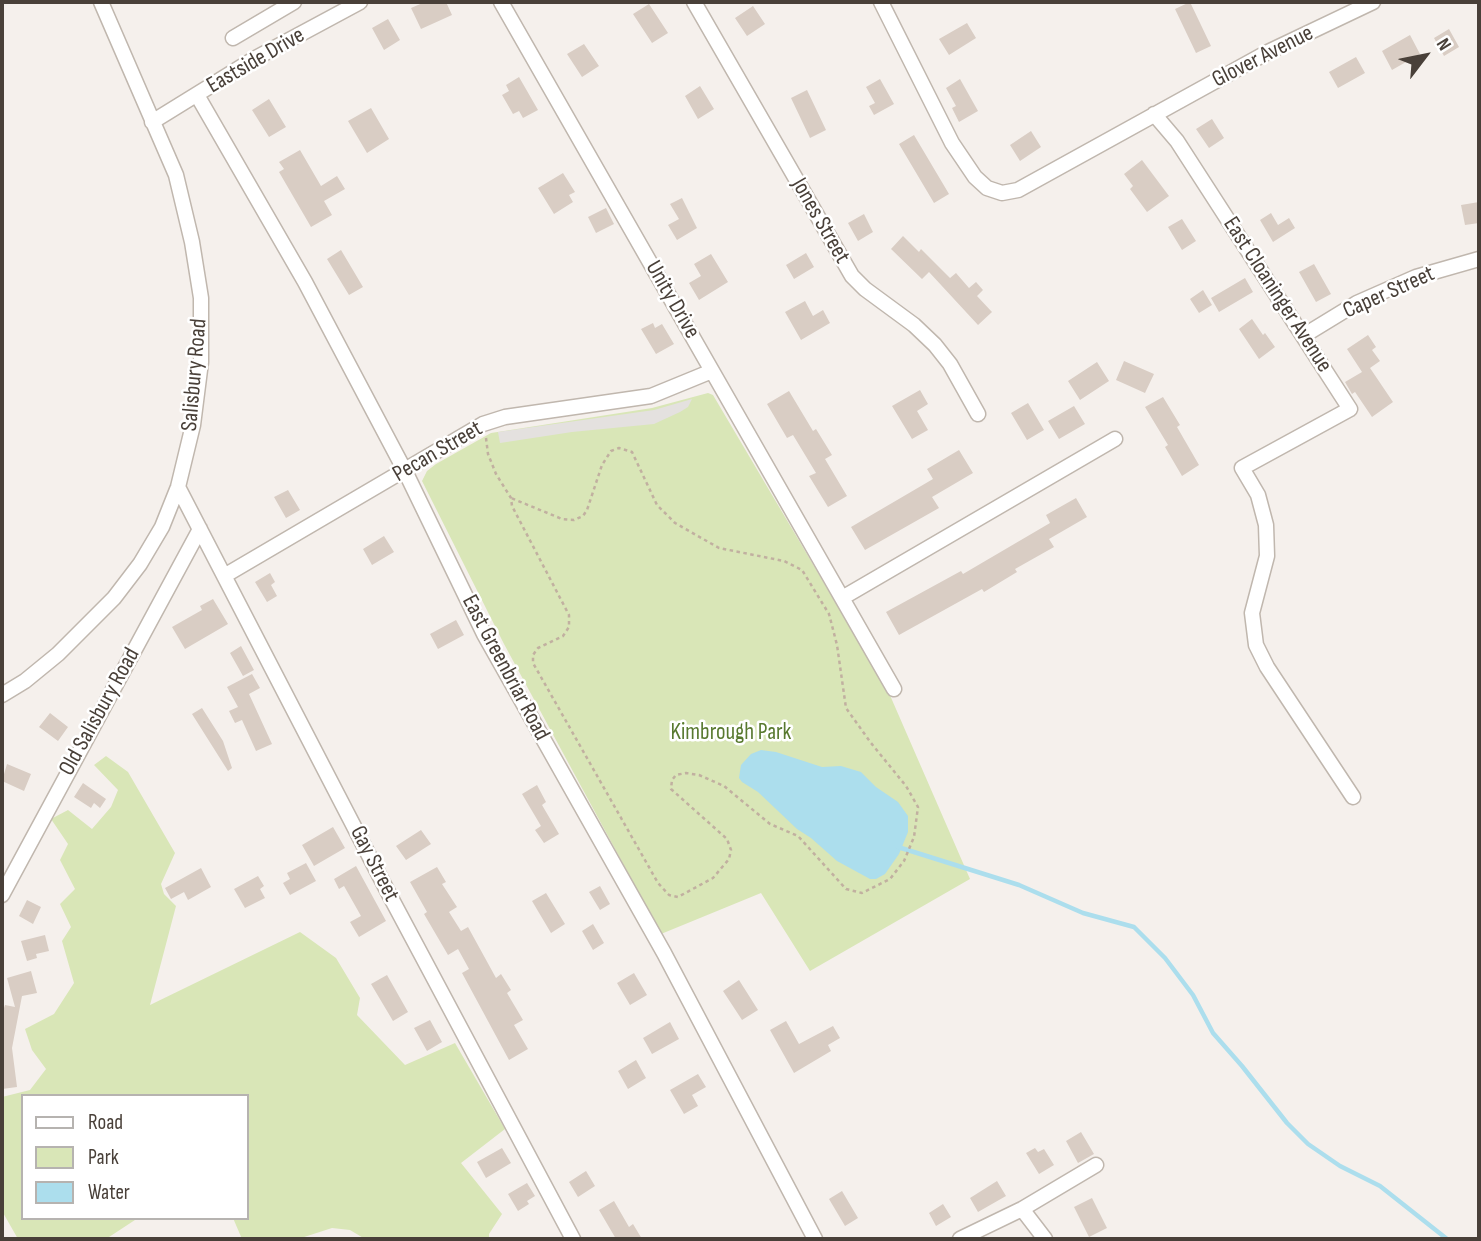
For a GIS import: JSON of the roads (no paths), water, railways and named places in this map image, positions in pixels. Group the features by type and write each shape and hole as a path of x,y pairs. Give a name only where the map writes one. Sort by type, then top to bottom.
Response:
{"street":[{"name":"Salisbury Road","path":"2,695 58,654 114,598 140,564 162,527 178,487 193,425 201,362 201,298 192,242 176,175 101,2"},
{"path":"233,38 294,2"},
{"name":"Unity Drive","path":"501,2 894,689"},
{"name":"Jones Street","path":"694,2 852,276 935,345 950,365 978,414"},
{"path":"881,2 951,143 975,177 987,188 1002,192 1018,190 1154,114"},
{"name":"Glover Avenue","path":"1154,114 1268,52 1373,2"},
{"name":"Eastside Drive","path":"152,122 254,59 354,3"},
{"name":"East Greenbriar Road","path":"197,95 305,282 405,471 484,634 664,953 815,1239"},
{"name":"East Cloaninger Avenue","path":"1154,114 1177,142 1350,409 1242,468 1258,495 1266,525 1266,556 1252,613 1256,645 1267,667 1353,797"},
{"name":"Caper Street","path":"1303,336 1357,303 1416,277 1479,259"},
{"name":"Pecan Street","path":"224,576 484,425 505,417 650,396 712,371"},
{"path":"842,598 1115,439"},
{"name":"Gay Street","path":"178,487 390,896 573,1239"},
{"name":"Old Salisbury Road","path":"2,895 200,529"},
{"path":"960,1239 1022,1209 1096,1165"},
{"path":"1022,1209 1045,1239"}],"water":[{"path":"761,750 776,752 822,767 841,766 861,772 876,787 898,802 908,816 908,832 899,854 885,874 870,879 837,861 797,829 758,792 742,782 739,778 741,765 751,754"}],"waterway":[{"path":"898,847 1019,885 1083,913 1134,927 1165,958 1193,995 1213,1033 1287,1123 1308,1144 1340,1166 1380,1186 1447,1239"}],"park label":[{"name":"Kimbrough Park","path":"731,733"}]}
